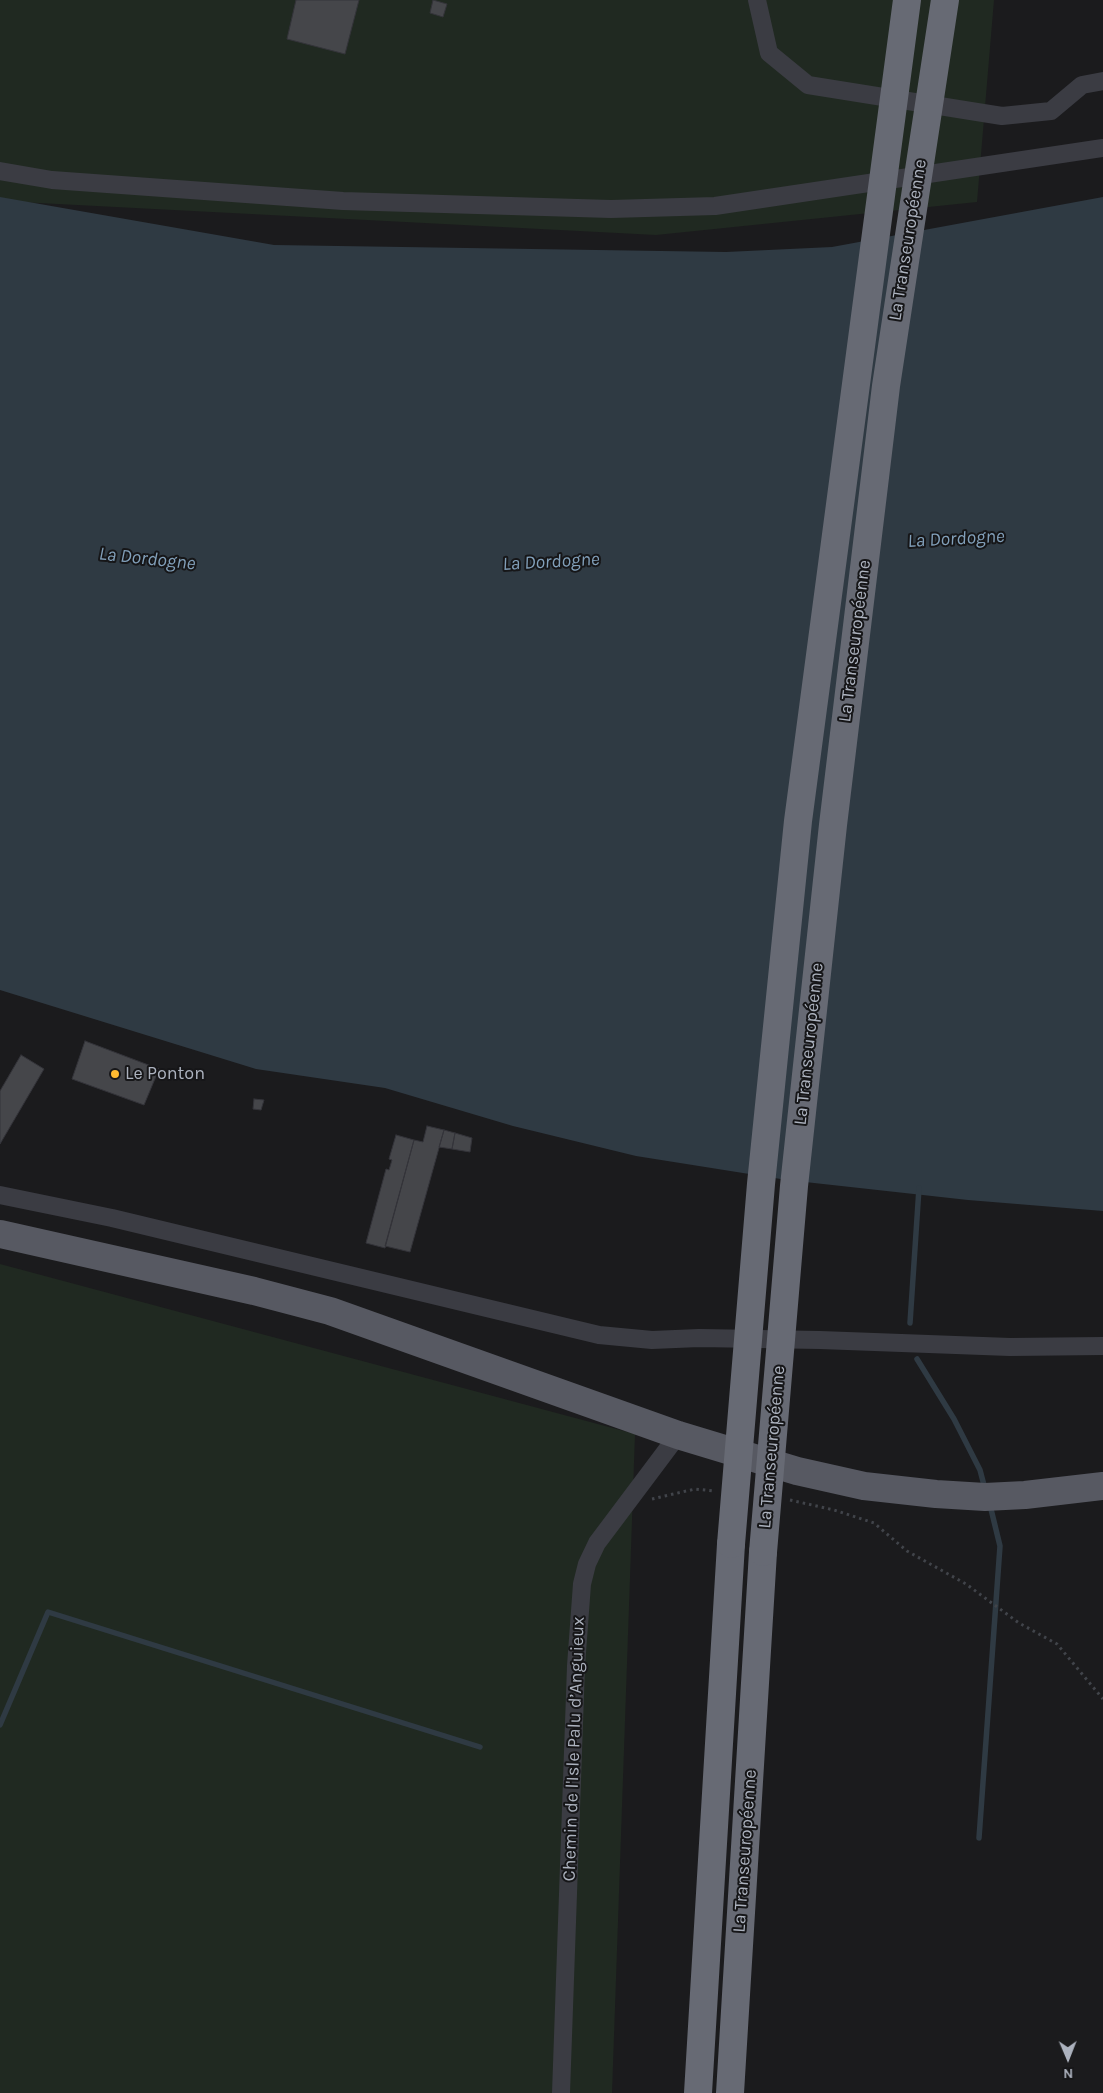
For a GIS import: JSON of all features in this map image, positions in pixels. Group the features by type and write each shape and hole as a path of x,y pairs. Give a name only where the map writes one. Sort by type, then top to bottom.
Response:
{"highway":[{"name":"La Transeuropéenne","path":"698,2093 731,1544 760,1184 798,820 907,0"},
{"name":"La Transeuropéenne","path":"730,2093 764,1552 794,1186 832,826 886,386 945,0"}],"main road":[{"path":"0,1234 330,1310 678,1435 807,1473 864,1486 985,1497 1071,1491 1103,1486"}],"street":[{"path":"757,0 769,53 808,85 1002,116 1051,111 1082,85 1103,81"},
{"path":"0,171 52,180 343,201 611,209 714,206 1103,148"},
{"path":"0,1195 122,1221 600,1335 652,1340 699,1338 820,1340 1010,1347 1103,1346"},
{"name":"Chemin de l'Isle Palu d’Anguieux","path":"561,2093 576,1666 579,1611 587,1564 597,1543 678,1435"}],"path":[{"path":"619,1515 645,1500 654,1498 695,1489 723,1492"},
{"path":"788,1499 834,1510 874,1523 907,1551 966,1584 1019,1623 1057,1644 1103,1699"}],"shaded area":[{"path":"0,0 994,0 977,202 656,235 0,201"},
{"path":"0,1264 635,1434 612,2093 0,2093"}],"water":[{"name":"La Dordogne","path":"0,197 274,245 726,252 832,247 1103,197 1103,1211 968,1200 787,1180 636,1156 513,1126 385,1088 256,1069 0,990"}],"building":[{"path":"296,0 359,0 345,54 287,39"},
{"path":"433,0 447,4 443,17 430,13"},
{"name":"Le Ponton","path":"85,1041 159,1069 144,1105 72,1079"},
{"path":"21,1055 44,1069 0,1144 0,1091"},
{"path":"254,1099 264,1100 261,1110 253,1109"},
{"path":"427,1126 444,1130 410,1252 385,1246 414,1140 423,1142"},
{"path":"444,1130 455,1133 452,1149 439,1147"},
{"path":"455,1133 472,1138 470,1152 452,1149"},
{"path":"396,1135 414,1140 385,1248 366,1243 386,1169 389,1170 392,1160 389,1159"}],"waterway":[{"path":"910,1323 919,1188"},
{"path":"917,1359 954,1419 980,1470 985,1489"},
{"path":"979,1838 1000,1546 990,1505"},
{"path":"0,1725 48,1612 480,1747"}],"place":[{"name":"Le Ponton","path":"115,1074"}]}
